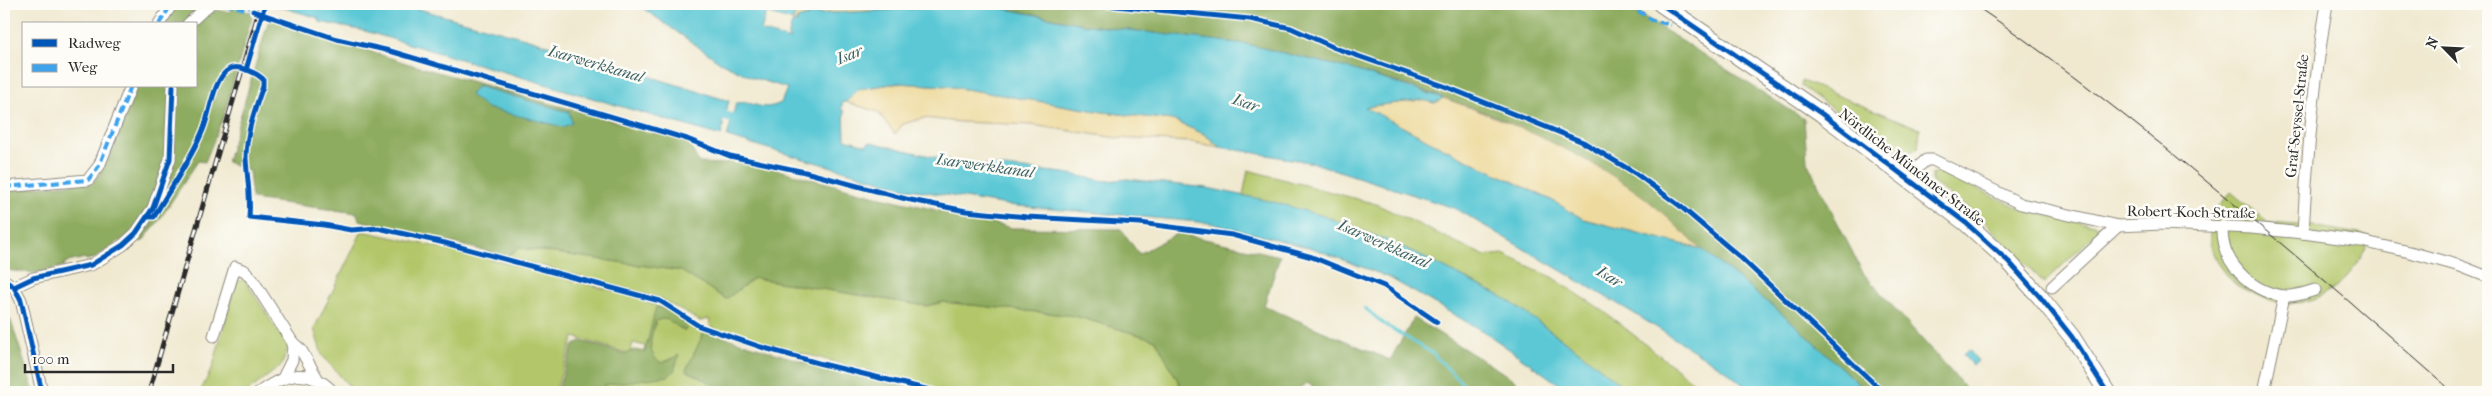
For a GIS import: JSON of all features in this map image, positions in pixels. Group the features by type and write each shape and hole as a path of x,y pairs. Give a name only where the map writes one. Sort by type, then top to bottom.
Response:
{"main road":[{"name":"Nördliche Münchner Straße","path":"1661,4 1822,114 1966,223 2009,262 2072,336 2107,392"}],"street":[{"path":"160,22 172,4"},
{"name":"Graf-Seyssel-Straße","path":"2302,233 2308,140 2318,53 2327,4"},
{"path":"190,22 208,7"},
{"path":"4,187 88,180 99,166 130,88"},
{"path":"14,287 33,278 91,264 123,245 136,233 153,208 170,159 173,88"},
{"name":"Robert-Koch-Straße","path":"1907,177 1921,163 1933,160 2020,204 2118,226 2162,224 2222,226 2302,233 2361,241 2460,266 2488,277"},
{"path":"2052,287 2118,226"},
{"path":"2222,226 2221,238 2229,258 2244,279 2284,296 2315,290"},
{"path":"214,336 235,267 245,271 252,279 293,343 301,350 316,378 333,392"},
{"path":"4,280 14,287 21,300 42,392"},
{"path":"2264,392 2284,296"},
{"path":"283,378 292,360 293,343"},
{"path":"260,392 283,378 299,375 316,378"}],"green space":[{"path":"176,4 203,4 206,11 214,12 217,10 228,12 233,8 253,13 224,115 205,162 198,161 160,219 142,242 130,234 95,258 86,260 85,258 64,263 65,266 36,273 4,270 4,190 93,182 114,149 136,88 198,88 198,22 164,22"},
{"path":"982,4 1624,4 1804,119 1807,162 1863,273 1969,392 1867,392 1791,321 1701,249 1642,196 1579,156 1495,116 1413,87 1351,69 1246,44 1087,25"},
{"path":"269,19 409,64 688,142 699,163 726,164 730,157 860,192 1012,228 1121,229 1139,254 1178,233 1280,256 1264,306 1390,360 1414,318 1510,377 1529,392 1322,392 1307,383 1293,392 1184,392 1156,340 1075,316 943,302 926,306 754,278 726,299 681,271 520,248 506,256 359,220 357,213 252,199 249,171 227,162","holes":["478,86 569,112 563,127 519,115 470,95"]},
{"path":"1802,81 1920,129 1918,148 1904,156 1896,155 1801,86"},
{"path":"1248,170 1376,204 1485,256 1503,254 1550,276 1602,310 1706,392 1630,392 1580,352 1506,299 1401,246 1327,217 1243,195"},
{"path":"1937,171 2022,209 2103,227 2044,283 1981,218 1932,182 1932,174"},
{"path":"2231,192 2268,223 2313,226 2370,236 2365,250 2349,275 2326,293 2313,299 2298,303 2283,303 2250,292 2231,280 2218,263 2210,243 2211,222 2214,213"},
{"path":"362,231 480,256 644,299 644,302 670,309 690,324 705,331 686,370 727,392 600,392 605,384 671,365 642,359 645,346 633,343 630,354 574,337 555,392 354,392 322,355 314,329"},
{"path":"520,248 681,271 726,299 754,278 926,306 943,302 1075,316 1156,340 1184,392 947,392 719,331 710,326 709,319 700,321 659,298 506,256"},
{"path":"245,280 288,347 282,365 247,392 200,392 213,366 236,281"},
{"path":"656,307 674,313 687,327 685,331 665,319 656,321 654,327 651,339 653,355 662,363 679,355 674,371 668,376 605,385 600,392 557,392 573,346 581,341 625,354 634,350 645,352"},
{"path":"4,310 11,321 34,392 4,392"},
{"path":"705,331 817,366 929,392 727,392 686,370"}],"sand":[{"path":"798,4 986,5 814,14 797,19 796,22 793,21"},
{"path":"898,83 947,86 1103,112 1172,120 1204,134 1220,147 1191,142 1117,138 1032,125 960,122 924,118 903,124 895,134 878,112 846,102 859,89"},
{"path":"1443,98 1495,117 1545,139 1618,179 1664,214 1701,249 1583,219 1551,200 1439,146 1364,107 1421,100 1435,103"}],"water":[{"path":"271,4 400,4 525,38 729,101 722,124 724,125 721,136 365,31 320,22 318,18"},
{"name":"Isar","path":"637,4 798,4 793,21 766,13 761,31 790,40 788,37 792,23 797,23 797,19 814,14 986,5 1087,25 1246,44 1351,69 1443,98 1435,103 1421,100 1365,107 1439,146 1551,200 1583,219 1701,249 1791,321 1867,392 1752,392 1725,370 1630,311 1454,208 1314,163 1220,147 1204,134 1172,120 1103,112 947,86 898,83 859,89 846,102 843,102 841,109 844,111 845,139 866,145 870,142 960,163 1065,173 1105,181 1128,179 1207,188 1270,201 1327,217 1401,246 1506,299 1580,352 1630,392 1570,392 1486,333 1388,277 1315,249 1210,223 1007,205 909,189 727,137 736,103 748,103 762,107 774,106 781,103 787,88 751,77 720,62"},
{"path":"477,86 569,112 572,123 563,127 487,108 470,95"},
{"path":"1969,350 1978,361 1973,366 1963,355"}],"waterway":[{"name":"Isarwerkkanal","path":"711,112 742,121"},
{"path":"1365,308 1384,324 1432,353 1471,392"}],"tram line":[{"path":"1973,4 2047,56 2167,149 2311,269 2453,392"}],"railway":[{"path":"149,392 261,4"}],"marked path":[{"path":"225,4 257,12"},
{"path":"1628,4 1652,20 1671,25"},
{"path":"160,22 171,5"},
{"path":"4,187 88,180 99,166 130,88"}],"cycle path":[{"path":"246,70 265,4"},
{"path":"1095,4 1250,19 1291,28 1335,48 1444,86 1583,142 1635,173 1680,206 1740,257 1883,392"},
{"path":"1661,4 1822,114 1966,223 2009,262 2041,298 2072,337 2107,392"},
{"path":"253,11 337,39 390,51 687,139 730,156 805,172 906,199 966,211 1027,217 1140,223 1232,235 1312,257 1384,286 1437,322"},
{"path":"147,217 154,217 193,152 203,130 219,81 228,70 241,68 263,79 263,86 252,121 246,149 250,202 249,217 324,225 351,230 378,228 445,243 660,301 699,326 761,347 938,392"},
{"path":"14,287 33,278 91,265 123,245 136,233 153,208 170,159 173,88"},
{"path":"4,280 14,287 21,300 42,392"}]}
